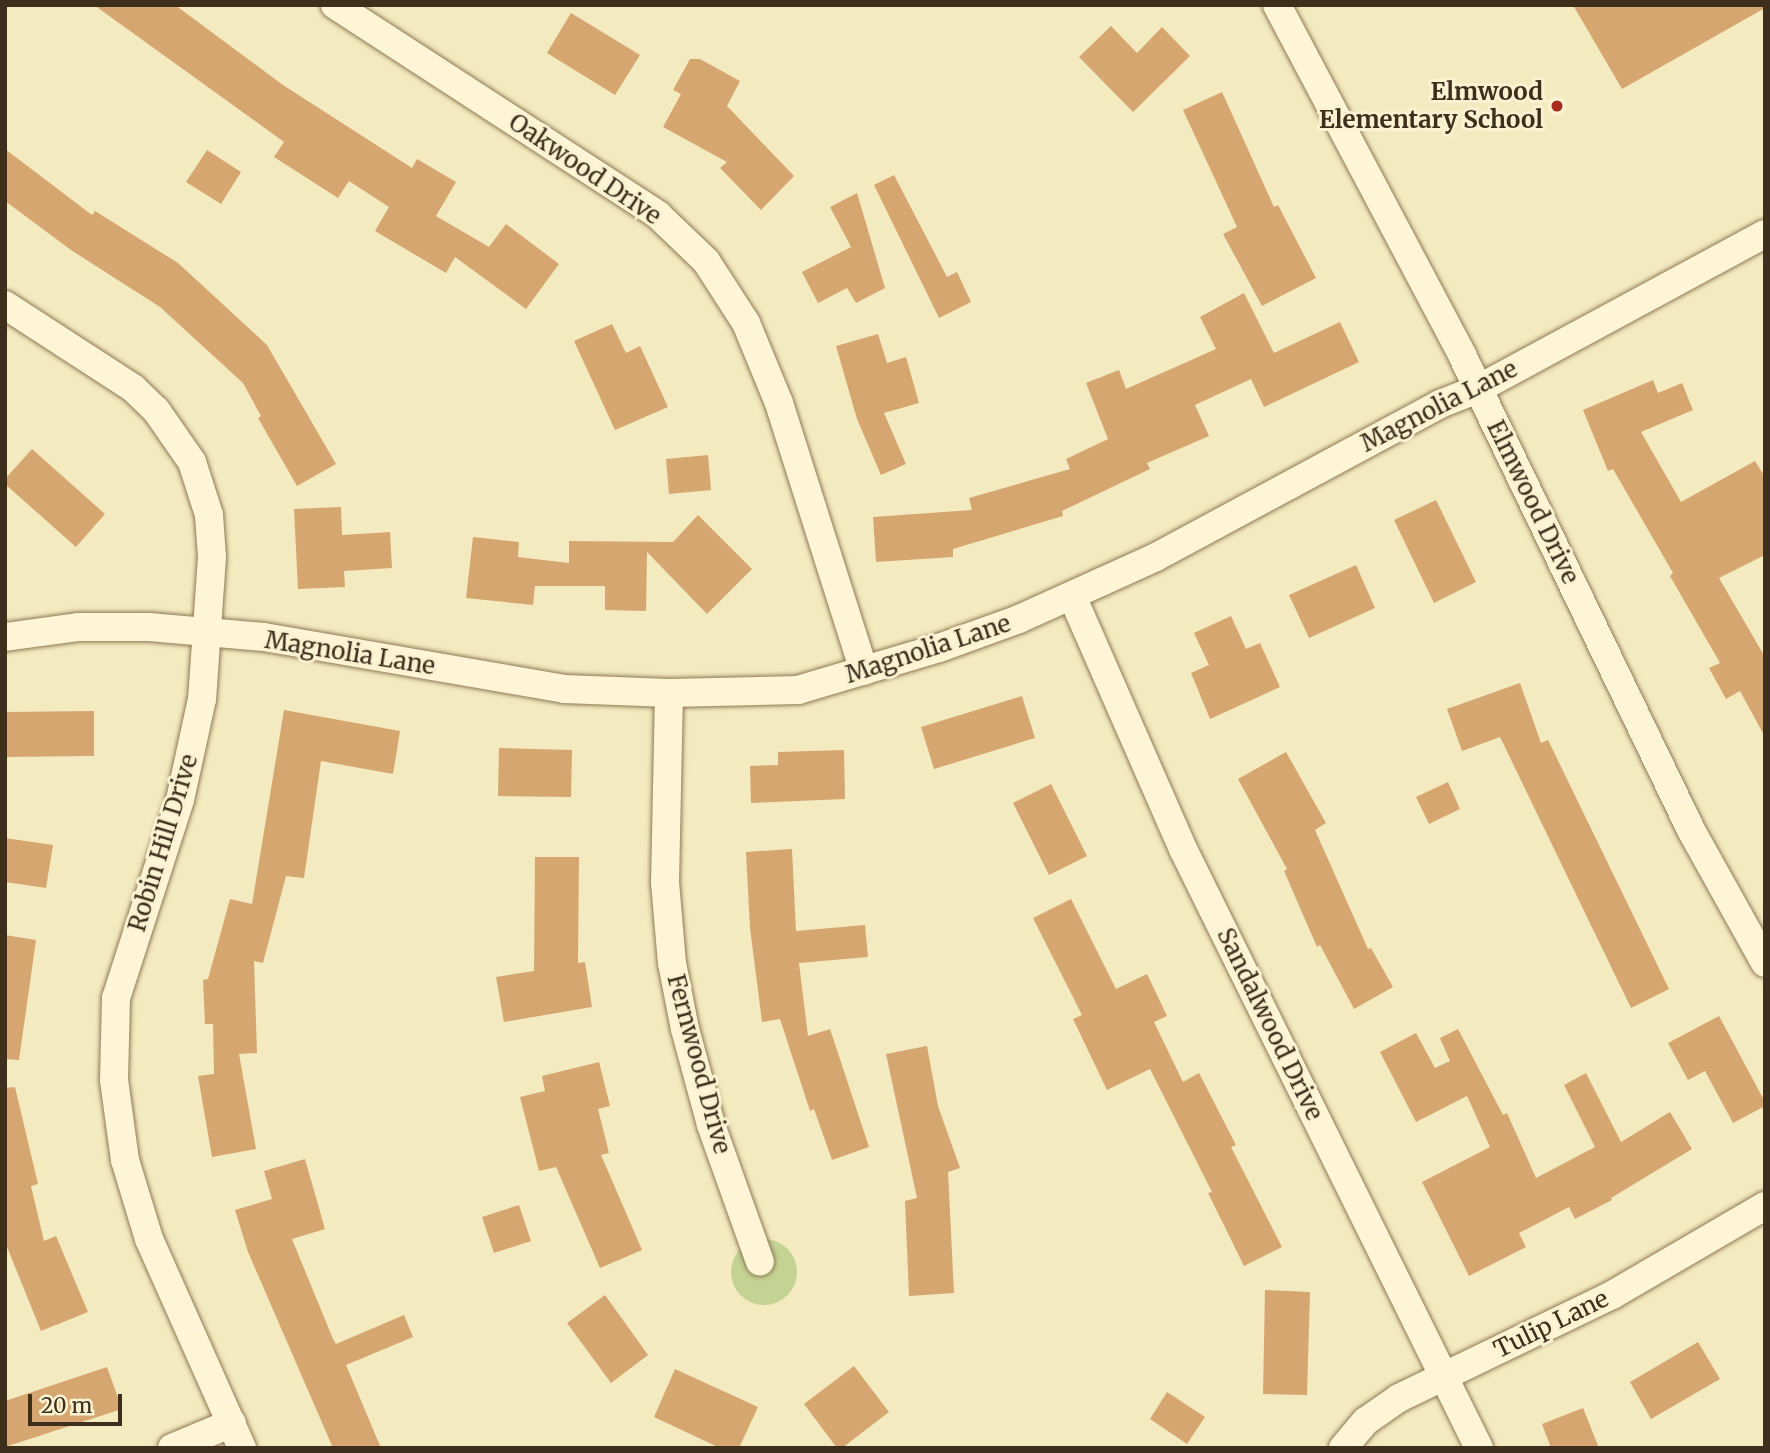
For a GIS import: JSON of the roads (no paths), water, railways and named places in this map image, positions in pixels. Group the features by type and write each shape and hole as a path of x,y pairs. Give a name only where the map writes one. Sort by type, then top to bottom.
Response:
{"street":[{"name":"Oakwood Drive","path":"335,5 658,215 706,261 746,323 779,403 864,671"},
{"name":"Elmwood Drive","path":"1277,5 1478,389 1680,808 1765,963"},
{"name":"Magnolia Lane","path":"5,637 79,627 149,627 264,638 564,689 669,693 798,690 939,648 1072,596 1156,557 1440,404 1478,389 1765,234"},
{"name":"Robin Hill Drive","path":"5,305 133,388 172,429 186,451 209,515 212,557 202,699 180,800 125,963 116,998 113,1038 117,1113 125,1160 149,1239 237,1435"},
{"name":"Sandalwood Drive","path":"1072,596 1183,849 1446,1375 1479,1448"},
{"name":"Fernwood Drive","path":"669,693 665,882 672,963 685,1029 711,1125 760,1262"},
{"name":"Tulip Lane","path":"1343,1448 1366,1422 1399,1398 1612,1295 1765,1206"},
{"path":"172,1448 237,1435"}],"place":[{"name":"Elmwood Elementary School","path":"1557,106"}]}
